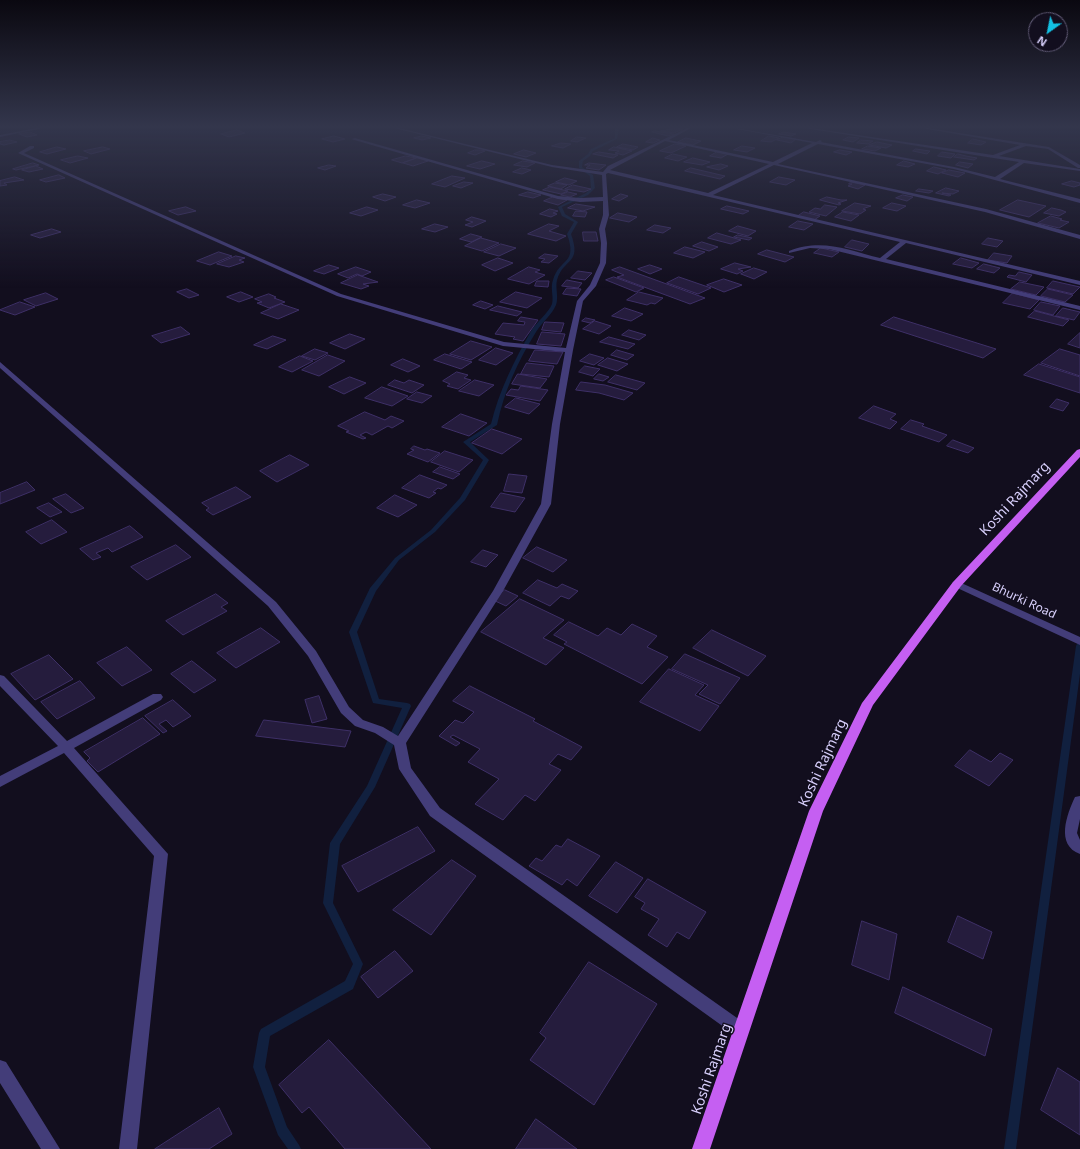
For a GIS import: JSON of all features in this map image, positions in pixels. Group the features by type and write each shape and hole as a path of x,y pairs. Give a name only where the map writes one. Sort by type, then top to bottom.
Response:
{"main road":[{"name":"Koshi Rajmarg","path":"701,1149 816,811 864,710 872,697 957,584 1080,452"}],"street":[{"path":"84,182 339,295 503,344 569,350"},
{"path":"501,182 571,200 604,198"},
{"path":"605,182 604,198 606,215 602,229 604,243 603,263 593,286 580,301 569,350 556,424 546,504 498,591 398,740 405,770 435,812 741,1030"},
{"path":"645,182 1080,283"},
{"path":"708,195 737,182"},
{"path":"854,182 986,211 1080,237"},
{"path":"1006,182 1080,201"},
{"path":"882,260 904,242"},
{"path":"791,252 808,245 815,244 1080,308"},
{"path":"0,364 272,604 312,654 345,710 359,723 379,730 398,740"},
{"name":"Bhurki Road","path":"957,584 1080,641"},
{"path":"0,679 66,747 161,854 128,1149"},
{"path":"0,782 157,697"},
{"path":"1080,801 1070,832 1070,839 1080,848"},
{"path":"0,1068 51,1149"}],"building":[{"path":"0,182 13,182 4,183 7,185 0,186"},
{"path":"438,182 457,182 445,187 432,184"},
{"path":"464,182 473,183 461,188 453,186"},
{"path":"557,182 576,182 569,185"},
{"path":"771,182 792,182 786,185"},
{"path":"851,182 865,185 858,189 848,186 852,184 849,184"},
{"path":"1074,182 1080,183 1080,185 1074,187 1062,184"},
{"path":"555,183 567,185 561,189 548,186"},
{"path":"573,185 591,189 584,192 565,189"},
{"path":"550,187 568,191 561,194 543,190"},
{"path":"946,188 959,191 953,194 942,193 951,195 949,196 936,193"},
{"path":"919,189 933,191 929,193 916,191"},
{"path":"528,192 541,195 533,198 519,195"},
{"path":"568,192 577,194 570,197 561,195"},
{"path":"383,194 396,197 385,201 373,197"},
{"path":"621,194 628,196 619,201 612,199"},
{"path":"903,195 913,197 907,201 896,198"},
{"path":"553,197 567,200 558,205 544,201"},
{"path":"827,197 847,200 838,203 841,204 839,205 820,200"},
{"path":"417,200 430,203 415,208 403,205"},
{"path":"1018,200 1046,206 1029,217 1000,210"},
{"path":"855,203 871,206 863,209 866,210 860,214 842,211"},
{"path":"892,203 906,206 897,211 883,208"},
{"path":"576,204 595,207 583,211 568,208"},
{"path":"825,205 837,207 826,216 809,212 815,208 820,209"},
{"path":"727,206 749,211 743,214 721,209"},
{"path":"186,207 196,211 178,215 169,211"},
{"path":"367,207 378,210 361,216 350,213"},
{"path":"1052,208 1066,212 1059,216 1044,213"},
{"path":"550,209 558,211 553,213 557,214 551,217 540,214"},
{"path":"576,211 587,212 585,217 573,216"},
{"path":"804,212 820,216 814,220 798,216"},
{"path":"843,212 859,215 851,221 835,217"},
{"path":"618,213 637,217 629,222 610,218"},
{"path":"1051,216 1069,222 1059,228 1038,223"},
{"path":"472,217 486,221 472,227 465,225 473,222 466,220"},
{"path":"798,221 813,224 804,230 789,227"},
{"path":"435,224 448,227 435,232 422,229"},
{"path":"549,224 559,226 549,231 566,236 556,241 528,234"},
{"path":"655,225 671,228 663,233 647,230"},
{"path":"738,226 756,231 748,236 729,231"},
{"path":"52,229 61,232 40,238 31,235"},
{"path":"583,232 596,232 598,241 584,241"},
{"path":"717,233 741,240 731,244 708,238"},
{"path":"471,234 482,237 471,242 460,239"},
{"path":"738,235 752,238 749,240 734,237"},
{"path":"481,238 499,243 482,251 465,246"},
{"path":"988,238 1003,241 997,247 982,244"},
{"path":"852,240 869,244 862,251 845,247"},
{"path":"702,242 718,247 709,251 693,246"},
{"path":"501,244 516,248 499,256 484,252"},
{"path":"685,247 705,252 693,258 674,253"},
{"path":"821,248 839,252 832,257 814,253"},
{"path":"767,250 794,257 785,262 758,254"},
{"path":"219,252 232,256 210,265 197,261"},
{"path":"994,253 1012,256 1007,263 988,260"},
{"path":"545,254 558,256 549,263 541,262 545,259 539,258"},
{"path":"236,256 245,258 239,260 244,262 229,267 217,264"},
{"path":"498,258 513,263 495,271 482,265"},
{"path":"961,258 979,263 972,268 953,264"},
{"path":"735,263 751,267 738,269 743,271 737,274 721,269"},
{"path":"984,264 1000,268 994,273 977,269"},
{"path":"329,265 339,268 324,274 314,271"},
{"path":"650,265 662,269 650,274 638,269"},
{"path":"356,267 371,272 362,276 357,274 348,278 338,274"},
{"path":"529,267 540,270 535,272 545,275 529,284 508,279"},
{"path":"620,267 705,298 690,304 617,277 624,275 612,270"},
{"path":"754,268 767,272 754,279 741,274"},
{"path":"578,271 592,273 585,280 571,278"},
{"path":"1019,272 1032,275 1026,282 1007,277 1009,275 1015,276"},
{"path":"358,275 378,282 363,284 369,286 361,289 341,283"},
{"path":"614,277 644,288 636,292 606,280"},
{"path":"679,277 711,288 698,294 667,283"},
{"path":"724,279 742,285 724,292 707,285"},
{"path":"567,280 582,283 578,288 562,286"},
{"path":"537,281 549,281 548,287 535,286"},
{"path":"1053,281 1080,287 1073,294 1047,288"},
{"path":"1020,282 1044,287 1036,295 1011,289"},
{"path":"567,288 581,289 577,296 563,294"},
{"path":"187,289 199,295 189,298 177,292"},
{"path":"1048,289 1073,295 1065,302 1041,296"},
{"path":"241,292 253,297 239,302 227,297"},
{"path":"516,292 542,298 527,308 500,302"},
{"path":"639,292 663,298 655,304 651,303 647,305 627,300"},
{"path":"46,293 58,299 36,306 24,300"},
{"path":"1013,293 1039,300 1030,309 1003,303"},
{"path":"269,294 276,297 274,298 285,302 269,308 257,303 262,302 255,299"},
{"path":"481,301 493,305 485,309 473,305"},
{"path":"20,302 35,307 15,315 0,310"},
{"path":"1041,302 1060,306 1053,315 1034,310"},
{"path":"281,304 299,310 278,319 261,313"},
{"path":"498,306 522,312 517,316 490,310"},
{"path":"625,308 643,314 631,321 612,316"},
{"path":"1063,308 1080,312 1074,320 1056,316"},
{"path":"1035,311 1069,320 1063,326 1028,317"},
{"path":"521,317 538,320 523,341 513,339 515,337 495,334 503,323 524,325 525,322 518,321"},
{"path":"894,317 996,349 983,358 881,325"},
{"path":"586,318 595,320 590,323 582,321"},
{"path":"595,321 611,326 599,334 583,329"},
{"path":"545,322 564,323 561,332 542,330"},
{"path":"181,327 190,334 161,343 152,336"},
{"path":"629,330 646,335 639,340 622,335"},
{"path":"542,332 565,334 561,346 537,344"},
{"path":"1080,333 1080,348 1068,344"},
{"path":"350,334 365,339 345,349 330,343"},
{"path":"273,336 286,340 267,349 254,345"},
{"path":"609,337 635,344 628,349 600,342"},
{"path":"471,341 492,347 471,360 450,354"},
{"path":"496,348 513,353 496,365 479,360"},
{"path":"315,349 328,353 315,360 302,356"},
{"path":"1060,349 1080,355 1080,376 1041,363"},
{"path":"535,350 563,352 557,364 529,361"},
{"path":"617,350 634,355 627,360 611,355"},
{"path":"445,354 472,362 461,369 434,360"},
{"path":"590,354 604,358 594,365 580,361"},
{"path":"328,355 345,361 319,376 302,370"},
{"path":"300,356 313,361 292,372 279,367"},
{"path":"608,358 628,364 617,371 598,365"},
{"path":"403,359 420,366 408,372 391,365"},
{"path":"527,363 554,366 549,377 521,374"},
{"path":"1039,364 1080,377 1080,393 1024,375"},
{"path":"585,366 600,369 593,376 579,372"},
{"path":"457,372 468,375 464,378 471,380 458,389 447,386 450,384 443,381"},
{"path":"518,374 547,379 540,388 512,384"},
{"path":"599,374 609,377 603,381 594,379"},
{"path":"616,375 645,383 637,390 608,382"},
{"path":"350,377 366,383 344,394 329,387"},
{"path":"395,380 404,383 409,380 424,385 412,393 388,385"},
{"path":"475,380 494,385 479,396 459,391"},
{"path":"581,382 605,385 633,393 624,400 599,393 576,390"},
{"path":"521,386 548,390 540,401 506,395 511,389 518,390"},
{"path":"382,387 408,396 392,406 365,398"},
{"path":"417,392 432,396 422,403 407,399"},
{"path":"516,398 540,404 529,414 505,407"},
{"path":"1057,399 1069,403 1063,411 1050,407"},
{"path":"874,406 896,414 890,419 897,422 890,429 859,418"},
{"path":"365,412 385,420 391,416 404,421 392,428 388,426 372,435 366,432 360,435 366,438 363,439 346,432 349,431 338,426"},
{"path":"461,414 487,423 469,436 442,427"},
{"path":"911,420 924,424 922,426 947,435 939,442 901,429"},
{"path":"492,429 522,439 502,454 472,443"},
{"path":"953,440 974,448 968,453 947,446"},
{"path":"414,446 440,453 428,462 407,454 414,450 411,449"},
{"path":"445,451 473,460 459,472 431,462"},
{"path":"290,455 309,465 277,482 260,471"},
{"path":"440,467 460,474 453,479 433,472"},
{"path":"509,474 527,476 522,493 504,491"},
{"path":"420,475 447,485 441,489 438,488 433,492 436,493 429,498 402,488"},
{"path":"27,482 35,490 0,504 0,493"},
{"path":"236,487 251,497 213,515 206,510 209,508 202,503"},
{"path":"501,493 525,498 515,512 491,507"},
{"path":"66,494 84,508 71,513 53,499"},
{"path":"395,495 417,505 398,517 377,508"},
{"path":"49,503 62,512 50,517 37,508"},
{"path":"52,520 67,532 41,544 26,532"},
{"path":"130,526 143,537 112,552 108,548 96,553 101,557 93,560 80,549"},
{"path":"176,545 191,557 147,580 131,567"},
{"path":"537,547 567,560 553,572 523,558"},
{"path":"483,550 498,555 486,567 471,562"},
{"path":"538,580 557,588 562,584 578,591 569,599 561,596 550,606 523,593"},
{"path":"505,590 518,596 506,606 493,600"},
{"path":"216,594 228,603 221,607 227,611 183,635 166,621"},
{"path":"520,599 564,620 543,638 564,648 546,665 481,632"},
{"path":"569,622 598,636 607,628 621,635 632,624 657,636 647,647 668,657 642,684 564,644 567,642 554,635"},
{"path":"261,628 280,642 236,668 217,653"},
{"path":"712,630 766,656 748,676 693,648"},
{"path":"127,647 152,670 122,686 97,663"},
{"path":"685,654 740,678 720,704 699,694 708,685 672,669"},
{"path":"49,655 73,679 35,700 11,674"},
{"path":"192,661 216,680 194,693 171,674"},
{"path":"669,669 704,685 695,695 719,706 700,731 640,702"},
{"path":"80,681 95,698 57,719 41,702"},
{"path":"470,686 535,719 533,721 582,747 571,760 558,754 549,764 561,770 535,801 525,795 503,820 475,804 499,779 468,762 480,749 453,735 450,737 460,743 456,746 439,736 455,720 463,723 474,712 453,701"},
{"path":"319,696 327,719 312,723 305,700"},
{"path":"173,700 191,716 173,727 166,720 159,724 167,731 163,733 145,716"},
{"path":"143,718 160,734 98,772 87,761 90,758 84,752"},
{"path":"264,720 351,731 345,747 256,736"},
{"path":"970,750 991,762 1000,753 1013,760 989,786 955,766"},
{"path":"418,827 435,851 358,892 342,866"},
{"path":"568,839 600,856 577,886 567,879 562,885 529,866 536,858 542,861 556,845 561,847"},
{"path":"452,860 476,876 431,935 393,910"},
{"path":"616,862 643,878 617,913 589,896"},
{"path":"648,879 706,912 689,939 677,932 667,947 648,935 659,919 641,909 645,903 635,897"},
{"path":"958,916 992,932 983,959 948,942"},
{"path":"862,921 897,934 889,980 852,965"},
{"path":"395,951 413,971 378,998 361,977"},
{"path":"589,962 657,1004 594,1105 530,1060 546,1038 540,1033"},
{"path":"903,987 992,1029 985,1056 895,1013"},
{"path":"329,1040 431,1149 345,1149 309,1107 302,1113 279,1085"},
{"path":"1058,1068 1080,1082 1080,1135 1041,1110"},
{"path":"219,1108 232,1134 209,1149 155,1149"},
{"path":"536,1119 577,1149 516,1149"}],"waterway":[{"path":"295,1149 282,1131 259,1067 265,1033 349,985 358,964 328,903 335,843 371,787 407,706 376,701 353,632 373,590 397,559 433,531 463,499 486,460 466,442 494,425 501,399 517,361 537,326 551,310 554,304 555,280 558,273 570,260 572,255 573,250 569,234 576,222 563,215 560,207 587,194 593,188 593,182"},
{"path":"1010,1149 1080,646"}]}
